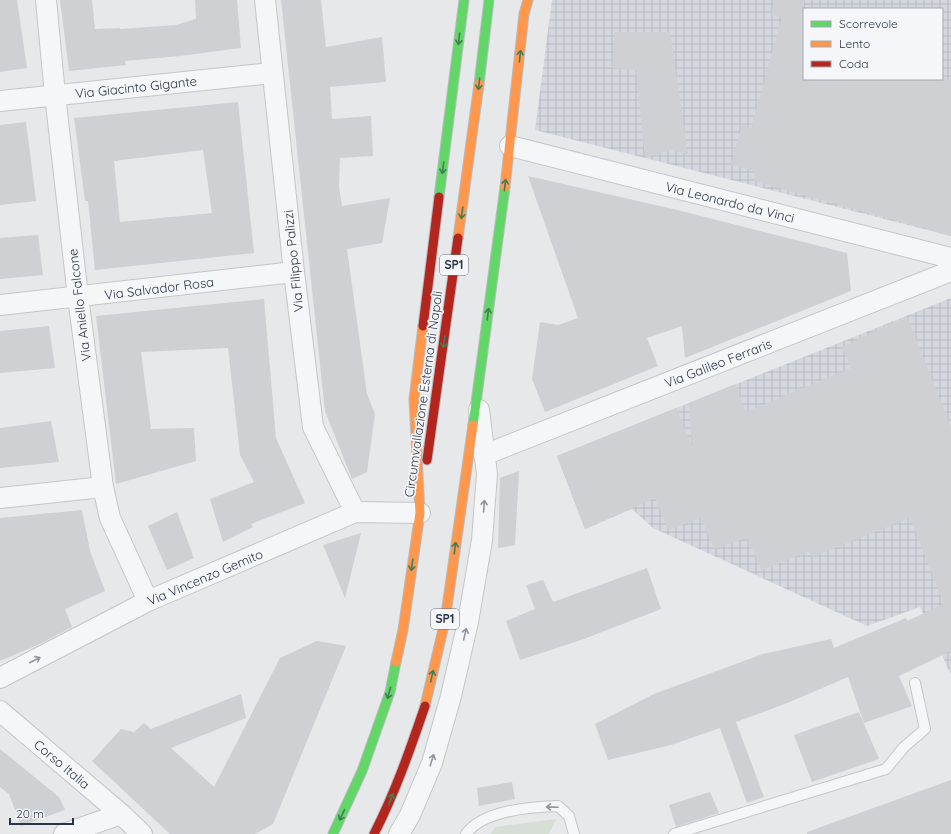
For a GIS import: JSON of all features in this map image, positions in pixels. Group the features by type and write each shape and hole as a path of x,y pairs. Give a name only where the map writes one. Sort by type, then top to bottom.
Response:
{"highway":[{"path":"333,834 362,771 390,692 403,630 420,513 414,399 464,0"},
{"name":"Circumvallazione Esterna di Napoli","path":"420,513 474,122 489,0"},
{"path":"477,395 510,146 524,14 527,0"},
{"name":"SP1","path":"374,834 388,807 408,757 428,695 445,621 477,395"}],"street":[{"name":"Via Aniello Falcone","path":"46,0 55,95 78,297 103,487 110,518 148,601"},
{"name":"Via Filippo Palizzi","path":"265,0 294,272 313,427 355,512"},
{"name":"Via Giacinto Gigante","path":"0,101 272,73"},
{"name":"Via Leonardo da Vinci","path":"510,146 951,258"},
{"name":"Via Galileo Ferraris","path":"484,455 951,271"},
{"name":"Via Salvador Rosa","path":"0,305 294,272"},
{"path":"399,834 410,815 432,763 451,696 468,622 482,540 487,474 477,395"},
{"path":"0,498 103,487"},
{"name":"Via Vincenzo Gemito","path":"0,678 148,601 355,512 420,513"},
{"name":"Corso Italia","path":"0,711 121,814 142,834"},
{"path":"64,834 121,814"}],"lane":[{"path":"674,834 886,769 904,747 925,729 915,683"},
{"path":"466,834 487,817 525,807 558,806 568,816 574,834"}],"shaded area":[{"path":"552,0 951,0 951,236 535,130"},
{"path":"951,298 951,675 920,607 867,626 653,528 632,509 585,529 557,456"},
{"path":"556,819 549,834 491,834 495,827"}],"building":[{"path":"0,0 17,0 27,68 0,72"},
{"path":"60,0 92,0 95,29 120,29 176,25 196,19 195,0 237,0 241,48 125,61 126,65 69,71"},
{"path":"281,0 321,0 326,47 382,37 386,82 330,87 332,119 371,116 373,156 340,158 339,187 342,206 390,198 382,243 347,249 367,394 375,414 367,472 352,479 325,411"},
{"path":"774,0 804,0 803,80 951,79 951,236 754,181 755,171 731,165 742,125 751,128 782,17 771,15"},
{"path":"615,32 670,32 688,154 671,150 645,158 636,70 612,68"},
{"path":"238,102 254,253 95,270 88,201 85,201 74,118","holes":["203,150 212,213 120,222 114,161"]},
{"path":"26,122 36,201 0,205 0,125"},
{"path":"528,176 673,209 847,253 851,291 685,358 682,326 647,338 658,366 545,412 532,379 540,322 558,325 578,318"},
{"path":"38,235 43,275 0,279 0,238"},
{"path":"264,299 276,438 305,503 251,524 253,527 223,542 210,499 254,482 240,455 228,348 141,352 151,429 194,428 196,461 116,484 96,316"},
{"path":"907,316 951,427 951,651 899,676 912,706 864,723 848,677 785,704 736,722 764,797 747,803 720,728 671,745 608,760 595,724 654,694 763,654 831,639 834,648 906,618 907,621 944,604 910,518 812,557 810,551 762,570 747,538 714,549 701,518 668,530 655,498 585,529 557,456 676,408 692,446 689,403 735,384 746,412 851,368 842,347"},
{"path":"49,326 55,368 0,373 0,331"},
{"path":"51,421 59,462 0,468 0,428"},
{"path":"519,471 515,545 498,548 500,478"},
{"path":"82,510 90,551 105,591 65,609 72,627 42,643 0,661 0,518"},
{"path":"177,512 194,558 167,570 148,526"},
{"path":"361,533 345,598 323,545"},
{"path":"647,568 661,609 584,639 520,660 506,621 535,609 526,585 543,580 553,602"},
{"path":"317,641 346,646 273,824 255,834 170,834 92,761 121,729 134,732 144,723 151,729 241,694 246,718 171,748 214,787 280,658"},
{"path":"859,712 879,759 812,782 794,735"},
{"path":"0,749 59,797 65,810 21,826 9,794 0,787"},
{"path":"951,780 951,834 807,834 807,832"},
{"path":"512,782 515,799 479,806 477,788"},
{"path":"710,792 719,813 676,827 669,805"}],"traffic: fast":[{"path":"439,197 464,0"},
{"path":"479,84 489,0"},
{"path":"473,425 505,187"},
{"path":"333,834 362,771 390,692 396,662"}],"traffic: slow":[{"path":"505,187 524,14 528,0"},
{"path":"458,238 479,84"},
{"path":"396,662 403,630 420,513 414,399 423,326"},
{"path":"425,706 445,621 473,425"}],"traffic: jam":[{"path":"423,326 439,197"},
{"path":"427,460 458,238"},
{"path":"374,834 382,819 408,755 425,706"}]}
